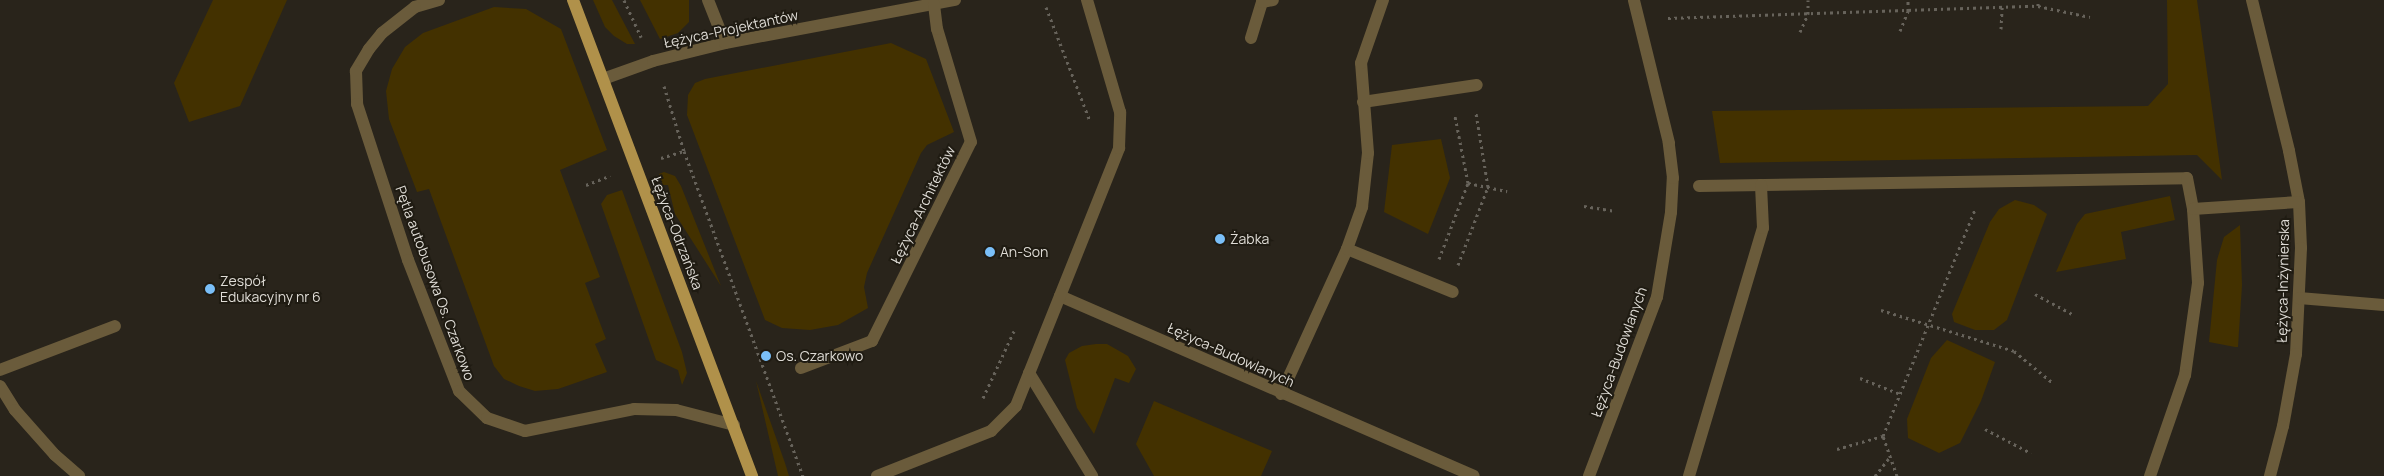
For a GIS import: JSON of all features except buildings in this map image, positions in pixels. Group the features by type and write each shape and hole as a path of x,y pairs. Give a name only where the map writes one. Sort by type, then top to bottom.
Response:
{"main road":[{"name":"Łężyca-Odrzańska","path":"574,0 752,476"}],"street":[{"name":"Pętla autobusowa Os. Czarkowo","path":"439,0 415,7 382,33 369,49 356,71 357,104 408,260 459,392 487,418 525,431 634,410 676,410 734,425"},
{"path":"708,0 724,43"},
{"name":"Łężyca-Projektantów","path":"603,79 653,61 724,43 955,0"},
{"path":"877,476 991,431 1016,406 1120,148 1120,112 1087,0"},
{"path":"1251,38 1262,2 1273,0"},
{"path":"1281,394 1347,249 1366,184 1368,153 1361,63 1383,0"},
{"name":"Łężyca-Budowlanych","path":"1589,476 1657,297 1672,212 1673,178 1669,143 1634,0"},
{"name":"Łężyca-Inżynierska","path":"2252,0 2299,202 2300,298 2296,354 2284,426 2270,476"},
{"name":"Łężyca-Architektów","path":"801,368 872,341 971,142 937,29 934,4"},
{"path":"1363,102 1477,85"},
{"path":"1699,186 2187,178 2194,209 2198,283 2185,375 2150,476"},
{"path":"1689,476 1763,228 1762,185"},
{"path":"2194,209 2299,202"},
{"path":"1347,249 1453,292"},
{"name":"Łężyca-Budowlanych","path":"1060,296 1281,394 1473,476"},
{"path":"2300,298 2384,305"},
{"path":"0,370 115,326"},
{"path":"1029,374 1092,476"},
{"path":"0,386 20,417 55,455 79,476"}],"path":[{"path":"624,0 667,91 684,150 803,476"},
{"path":"1800,32 1808,14 1808,0"},
{"path":"1900,31 1908,11 1908,0"},
{"path":"2038,0 2038,6"},
{"path":"1638,19 2038,6 2090,17"},
{"path":"1046,7 1094,129"},
{"path":"2001,29 2002,7"},
{"path":"1454,274 1488,187 1475,107"},
{"path":"1436,266 1468,183 1454,110"},
{"path":"1897,476 1883,436 1986,181"},
{"path":"1468,183 1508,191"},
{"path":"1584,206 1616,211"},
{"path":"2035,294 2074,315"},
{"path":"1881,310 2014,351 2053,384"},
{"path":"982,400 1016,324"},
{"path":"1860,378 1900,394"},
{"path":"1986,429 2031,453"},
{"path":"1837,449 1883,436"},
{"path":"1875,476 1890,457"}],"shaded area":[{"path":"213,0 287,0 240,106 189,122 174,83"},
{"path":"593,0 612,0 635,44 627,44 614,36 605,27"},
{"path":"640,0 689,0 689,22 678,33 660,39"},
{"path":"2167,0 2197,0 2222,180 2197,155 1720,163 1712,111 2148,106 2168,84"},
{"path":"494,7 526,9 561,29 607,150 560,170 600,277 585,283 606,339 595,344 607,372 558,389 535,391 519,386 504,379 494,366 429,189 417,192 389,119 386,91 392,69 405,47 423,33"},
{"path":"891,43 926,59 954,132 927,145 921,153 867,273 864,287 868,308 838,325 810,330 782,328 765,320 687,115 688,95 695,83 705,79"},
{"path":"1441,139 1450,178 1428,234 1384,212 1392,145"},
{"path":"664,172 675,176 681,186 721,286 675,214 668,185 663,185 659,174"},
{"path":"622,190 682,352 687,373 682,385 678,370 656,360 601,204 607,195"},
{"path":"2170,196 2175,220 2121,232 2126,259 2056,272 2077,224 2085,214"},
{"path":"2015,200 2034,205 2047,214 2007,320 1994,330 1975,330 1954,322 1952,314 1990,222 1999,209"},
{"path":"2240,225 2242,285 2238,347 2235,347 2209,342 2217,260 2224,237"},
{"path":"1947,340 1995,362 1981,401 1960,443 1939,453 1908,438 1907,419 1931,358"},
{"path":"1107,344 1128,356 1136,369 1129,383 1115,378 1094,434 1077,408 1065,360 1069,353 1082,346"},
{"path":"756,381 785,463 789,476 778,476"},
{"path":"1154,401 1272,451 1261,476 1154,476 1136,444"}],"place":[{"name":"Żabka","path":"1220,239"},
{"name":"An-Son","path":"990,252"},
{"name":"Zespół Edukacyjny nr 6","path":"210,289"},
{"name":"Os. Czarkowo","path":"766,356"}]}
